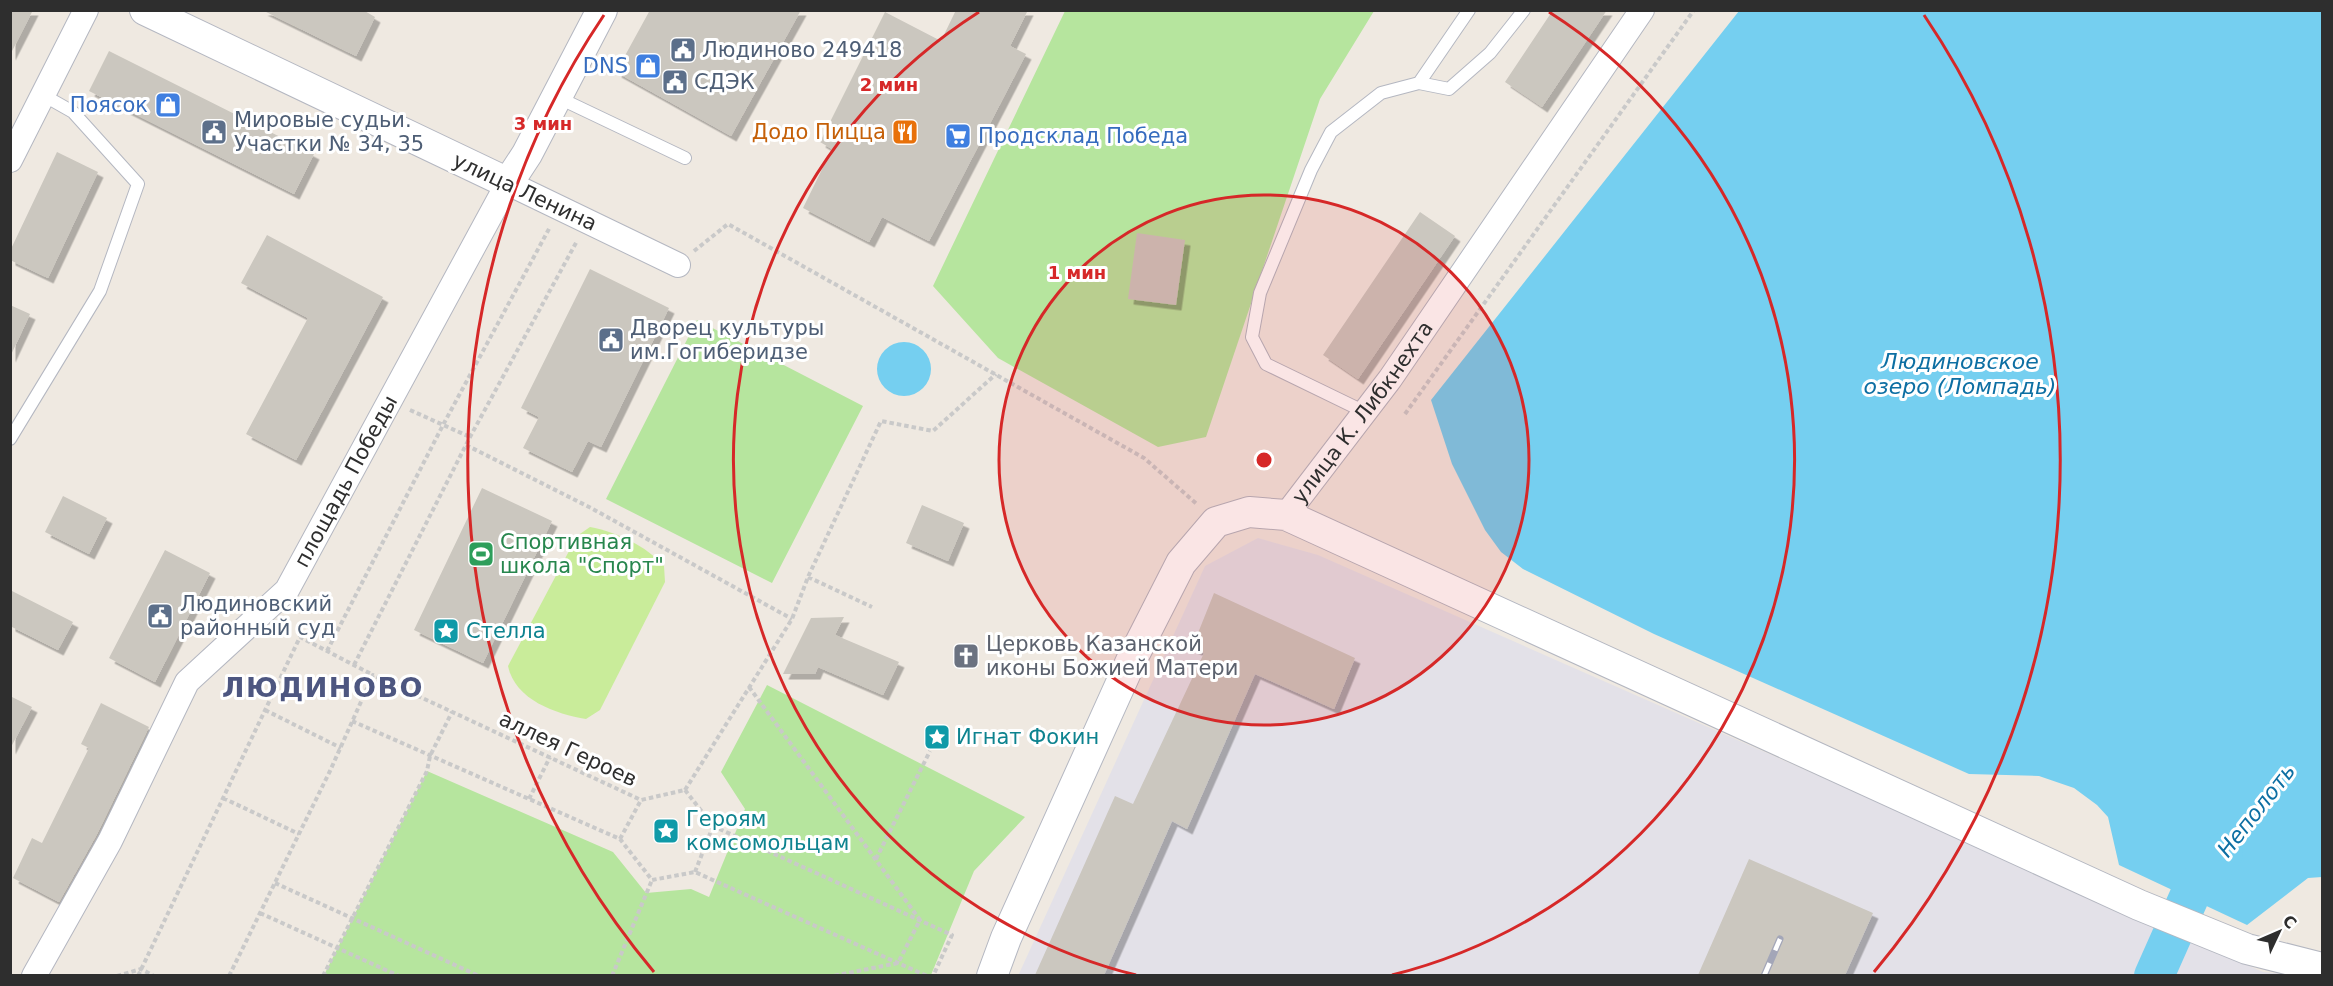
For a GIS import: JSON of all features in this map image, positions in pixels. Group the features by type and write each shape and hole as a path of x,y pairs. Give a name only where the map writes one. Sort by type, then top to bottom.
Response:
{"street":[{"path":"10,160 86,10"},
{"name":"улица Ленина","path":"146,10 678,265"},
{"path":"508,183 527,154 602,10"},
{"name":"улица К. Либкнехта","path":"1216,522 1249,512 1286,515 1365,412 1642,10"},
{"name":"площадь Победы","path":"34,975 110,841 187,682 287,590 508,183"},
{"path":"1286,515 2139,905 2247,949 2322,968"},
{"path":"992,975 1131,661 1181,563 1216,522"}],"lane":[{"path":"1419,83 1469,10"},
{"path":"1365,412 1266,364 1252,337 1260,293 1311,170 1330,132 1382,93 1419,83 1449,89 1490,53 1524,10"},
{"path":"10,440 100,291 138,184 73,112 43,95"},
{"path":"557,97 685,158"}],"path":[{"path":"1405,414 1694,10"},
{"path":"327,651 443,425 560,209"},
{"path":"354,665 470,437 588,221"},
{"path":"678,265 728,224 1144,458 1216,522"},
{"path":"933,975 952,935 713,826 685,790 792,619 808,577 881,421 933,431 996,374"},
{"path":"390,400 470,437"},
{"path":"466,445 591,508 792,619"},
{"path":"808,577 872,607"},
{"name":"аллея Героев","path":"266,710 300,637 373,675 641,800 685,790"},
{"path":"229,975 299,834 373,675"},
{"path":"749,687 920,920"},
{"path":"138,975 266,710 340,748"},
{"path":"323,975 454,713"},
{"path":"352,721 620,839 652,880"},
{"path":"876,859 930,751"},
{"path":"529,799 550,757"},
{"path":"223,798 299,834"},
{"path":"620,839 641,800"},
{"path":"694,872 713,826"},
{"path":"652,880 694,872 927,975"},
{"path":"612,975 652,880"},
{"path":"275,883 479,975"},
{"path":"260,913 399,975"},
{"path":"898,963 920,920"},
{"path":"833,975 898,963"},
{"path":"117,975 141,969 154,975"}],"shaded area":[{"path":"1258,538 1318,555 2263,972 2298,975 1018,976 1205,566"}],"green space":[{"path":"1065,11 1374,11 1320,99 1206,437 1158,447 998,358 933,286"},
{"path":"697,320 863,406 772,583 606,499"},
{"path":"590,527 621,536 649,552 664,566 665,582 600,710 586,719 550,709 538,703 519,688 508,666 577,536"},
{"path":"767,685 1025,817 974,871 931,975 324,975 427,771 613,852 646,893 691,889 709,897 745,809 721,772"}],"water":[{"name":"Людиновское озеро (Ломпадь)","path":"1739,11 2322,11 2322,877 2308,878 2247,925 2119,865 2108,817 2097,805 2074,788 2039,776 1969,774 1654,634 1523,569 1501,552 1485,530 1452,464 1431,400"},
{"path":"904,342 914,344 923,350 929,359 931,369 929,379 923,388 914,394 904,396 894,394 885,388 879,379 877,369 879,359 885,350 894,344"}],"building":[{"path":"10,10 33,10 10,55"},
{"path":"262,10 363,10 375,17 356,56"},
{"path":"650,10 801,10 731,136 616,72"},
{"path":"956,10 1028,10 1010,46 1026,54 929,241 882,217 869,242 803,208 832,149 820,142 885,12 941,41"},
{"path":"1553,10 1607,10 1542,107 1505,82"},
{"path":"109,51 314,154 294,194 89,91"},
{"path":"57,152 98,172 48,278 10,260 10,251"},
{"path":"1420,212 1455,236 1358,379 1323,355"},
{"path":"1137,233 1185,240 1176,305 1128,299"},
{"path":"267,235 383,297 296,460 246,434 308,318 241,283"},
{"path":"590,269 669,308 601,447 588,441 572,472 523,448 539,417 521,408"},
{"path":"10,305 30,314 10,357"},
{"path":"482,488 552,521 483,663 414,630"},
{"path":"63,496 107,518 89,554 45,532"},
{"path":"922,505 964,523 948,561 906,543"},
{"name":"Людиновский районный суд","path":"165,550 210,573 155,682 109,658"},
{"path":"10,590 73,622 58,650 10,626"},
{"path":"1214,593 1355,658 1334,709 1255,674 1187,829 1172,821 1104,975 1035,975 1115,796 1133,804 1204,653 1192,648"},
{"path":"844,617 835,635 899,662 883,695 818,667 815,674 783,674 811,618"},
{"path":"10,696 32,707 10,749"},
{"path":"101,703 149,727 97,834 59,902 13,878 32,838 42,843 89,748 81,744"},
{"path":"1749,859 1873,913 1845,975 1698,975"}],"waterway":[{"name":"Неполоть","path":"2154,976 2190,895 2223,853"}],"railway":[{"path":"1764,976 1780,939"}],"place":[{"name":"Людиново 249418","path":"683,50"},
{"name":"DNS","path":"648,66"},
{"name":"СДЭК","path":"675,82"},
{"name":"Поясок","path":"168,105"},
{"name":"Мировые судьи. Участки № 34, 35","path":"214,132"},
{"name":"Додо Пицца","path":"905,132"},
{"name":"Продсклад Победа","path":"958,136"},
{"name":"Дворец культуры им.Гогиберидзе","path":"611,340"},
{"name":"Спортивная школа \"Спорт\"","path":"481,554"},
{"name":"Людиновский районный суд","path":"160,616"},
{"name":"Стелла","path":"446,631"},
{"name":"Церковь Казанской иконы Божией Матери","path":"966,656"},
{"name":"Игнат Фокин","path":"937,737"},
{"name":"Героям комсомольцам","path":"666,831"}],"district":[{"name":"ЛЮДИНОВО","path":"323,688"}]}
